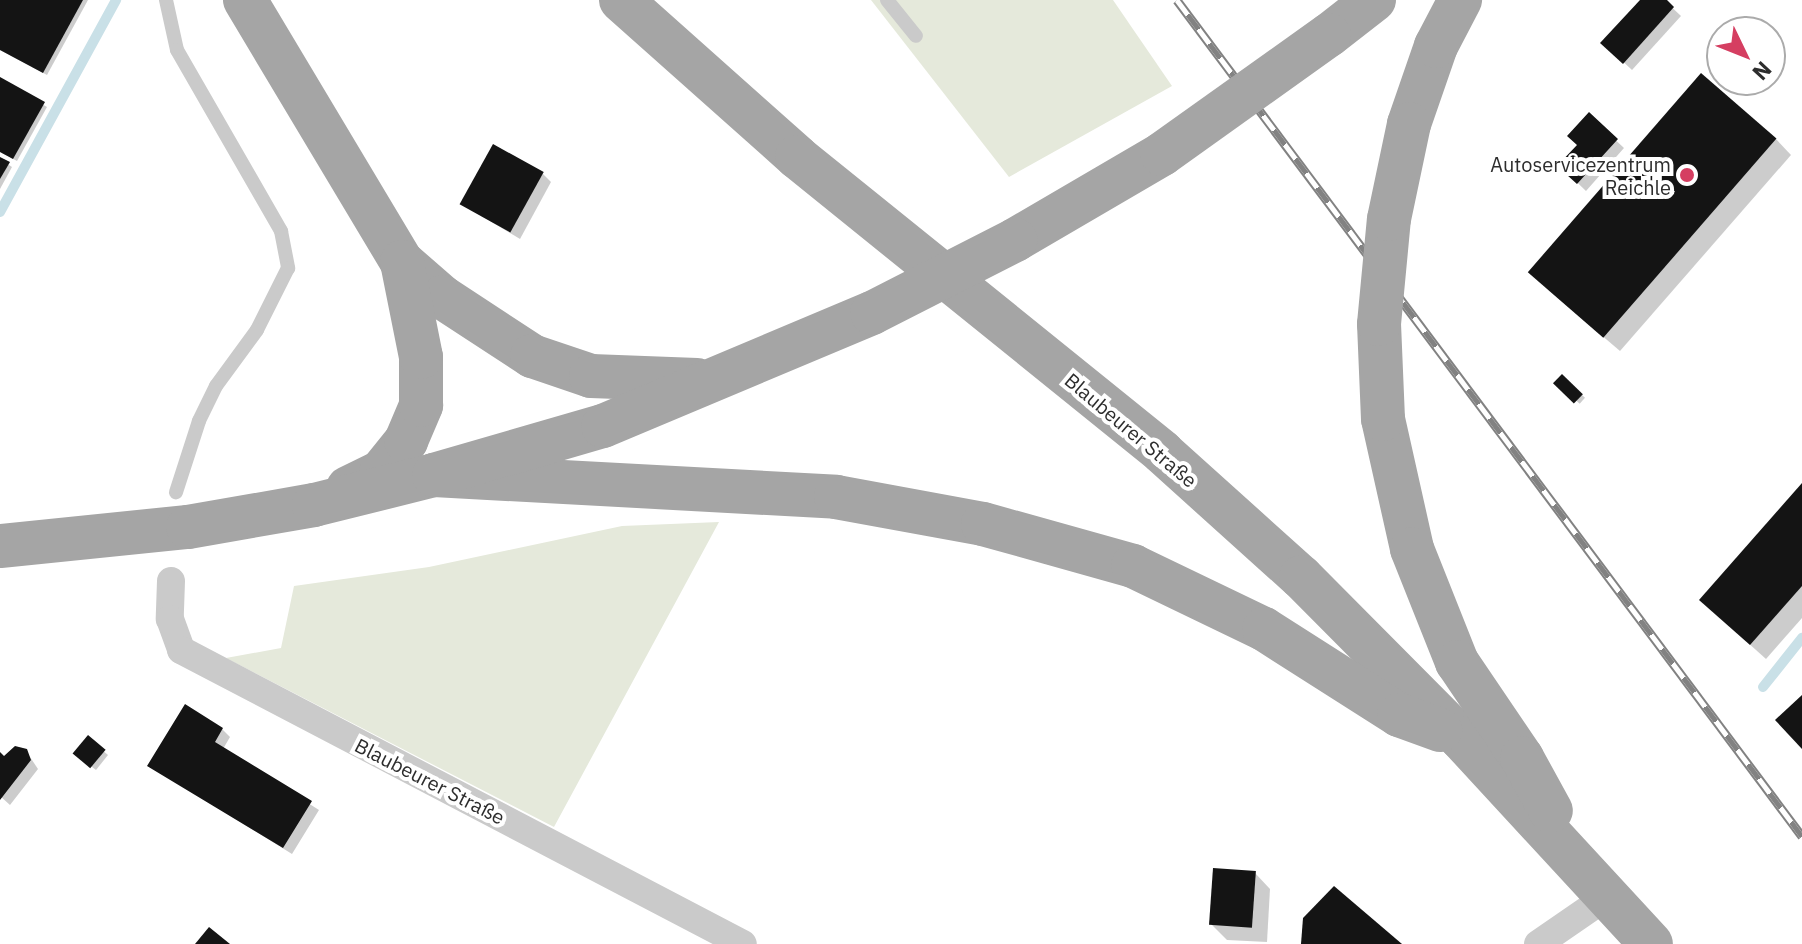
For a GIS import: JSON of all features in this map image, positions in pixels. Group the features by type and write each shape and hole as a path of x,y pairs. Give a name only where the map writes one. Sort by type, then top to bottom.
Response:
{"main road":[{"path":"245,0 402,262 421,357 421,405 406,441 381,472 314,505"},
{"name":"Blaubeurer Straße","path":"621,0 797,157 1162,452 1301,577 1461,738 1651,944"},
{"path":"0,546 188,527 314,505 434,475 603,426 724,379 872,313 1015,240 1162,154 1374,0"},
{"path":"1460,0 1436,46 1409,124 1389,219 1379,324 1383,419 1412,549 1457,662 1522,758 1578,862"},
{"path":"402,262 483,327 532,356 591,376 659,382 724,379"},
{"path":"434,475 836,497 983,524 1133,566 1264,629 1399,715 1461,738"}],"street":[{"name":"Blaubeurer Straße","path":"171,581 170,619 181,650 743,944"},
{"path":"1538,944 1609,895"}],"lane":[{"path":"166,0 177,50 281,231 288,268 257,330 210,398 176,492"},
{"path":"887,0 916,36"}],"shaded area":[{"path":"871,0 1113,0 1172,86 1009,177"},
{"path":"719,522 554,827 226,658 281,648 294,586 429,567 622,526"}],"building":[{"path":"0,0 83,0 43,73 0,50"},
{"path":"1640,0 1667,0 1674,7 1623,64 1600,43"},
{"path":"1701,73 1706,77 1706,96 1727,96 1776,139 1603,338 1528,272"},
{"path":"0,77 45,102 13,159 0,152"},
{"path":"1589,112 1618,139 1577,184 1557,166 1577,145 1567,136"},
{"path":"493,144 544,172 510,232 460,204"},
{"path":"0,157 10,162 0,179"},
{"path":"1562,374 1583,394 1574,403 1553,383"},
{"path":"1802,483 1802,586 1750,645 1699,600"},
{"path":"1802,695 1802,749 1775,720"},
{"path":"185,704 223,728 215,742 312,801 283,848 147,766"},
{"path":"88,735 106,750 90,768 73,753"},
{"path":"15,746 27,749 31,760 0,800 0,752 4,756"},
{"path":"1213,868 1256,871 1252,928 1209,925"},
{"path":"1334,886 1402,944 1301,944 1303,918"},
{"path":"209,927 230,944 195,944"}],"waterway":[{"path":"0,212 116,0"},
{"path":"1763,687 1802,638"}],"railway":[{"path":"1177,0 1802,836"}],"place":[{"name":"Autoservicezentrum Reichle","path":"1687,175"}]}
